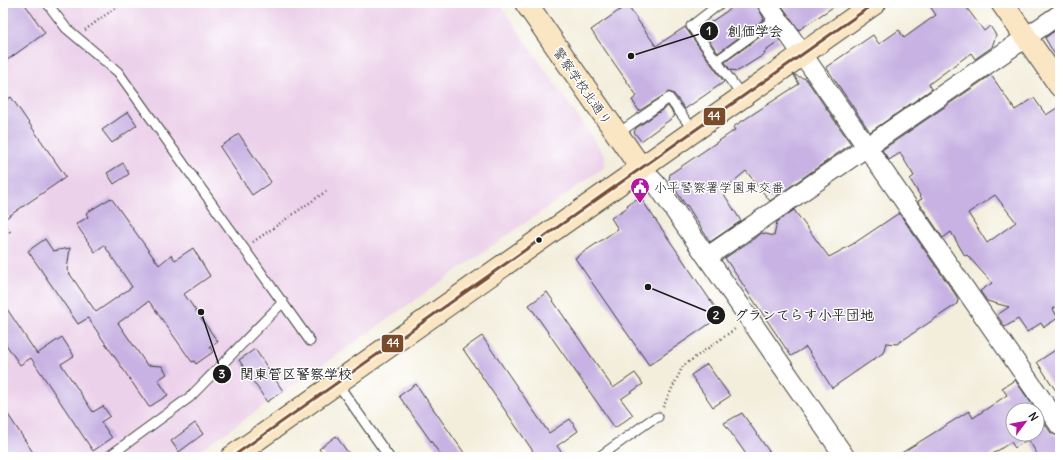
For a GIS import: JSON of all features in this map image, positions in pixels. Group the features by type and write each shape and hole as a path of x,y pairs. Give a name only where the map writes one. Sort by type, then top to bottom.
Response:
{"street":[{"path":"232,457 875,3"},
{"path":"1002,3 1060,86"},
{"name":"警察学校北通り","path":"529,4 616,134 641,168"},
{"path":"772,10 1060,426"},
{"path":"707,257 1060,14"},
{"path":"641,168 657,185 845,457"}],"lane":[{"path":"47,3 66,28 118,72 310,341"},
{"path":"721,3 709,7 692,26 718,60 742,96"},
{"path":"718,60 772,10"},
{"path":"616,134 669,98 694,131"},
{"path":"108,457 190,397 283,302"},
{"path":"337,383 389,457"},
{"path":"599,457 651,420 658,417"}],"path":[{"path":"76,37 122,3"},
{"path":"244,248 328,190"},
{"path":"3,221 10,232"},
{"path":"658,417 683,366 737,328"}],"shaded area":[{"path":"3,3 499,3 605,156 605,167 191,457 3,457"}],"building":[{"path":"3,3 24,3 45,33 3,63"},
{"path":"739,3 756,3 764,19 718,53 704,33 705,26"},
{"path":"780,3 839,3 799,30"},
{"path":"928,3 963,3 984,31 990,26 996,35 992,47 975,59 971,53 929,84 932,89 870,132 826,67 873,35 879,44 899,30 904,38 936,15"},
{"path":"627,5 656,46 685,27 724,82 685,109 674,94 669,92 639,111 632,100 637,96 591,30"},
{"path":"1060,27 1060,63 1045,38"},
{"path":"771,29 780,41 764,52 765,54 738,71 730,70 725,62"},
{"path":"794,75 806,79 851,144 770,201 746,171 722,191 741,221 710,242 687,205 686,206 669,180 670,174 735,130 733,127 799,84"},
{"path":"991,75 1015,110 1034,98 1046,115 1060,106 1060,304 1053,309 1058,318 1044,327 1041,323 1027,332 1018,319 1005,327 997,315 1009,307 987,301 980,291 992,283 967,255 965,256 951,232 943,238 918,201 922,199 910,179 914,176 900,153 889,160 882,150","holes":["995,195 1016,222 987,243 968,213"]},
{"path":"11,97 66,177 3,220 3,102"},
{"path":"668,106 675,116 641,141 634,132 636,128"},
{"path":"128,112 137,125 112,143 102,130"},
{"path":"239,134 271,182 252,195 220,147"},
{"path":"123,163 129,174 114,184 107,173"},
{"path":"640,197 721,316 649,365 575,258 618,229 611,218"},
{"path":"111,198 159,265 171,255 175,260 193,248 210,276 184,294 218,342 210,347 213,352 196,364 194,361 192,362 149,301 118,323 147,365 162,366 167,374 158,380 168,395 149,407 88,318 78,324 28,251 45,239 53,251 70,248 67,270 96,312 132,287 104,245 95,252 76,224 88,217 86,213"},
{"path":"794,210 829,257 853,244 899,213 955,294 958,299 957,304 897,344 886,343 883,353 832,388 806,347 791,356 725,258 762,233 774,236 777,222"},
{"path":"547,292 613,388 635,373 643,384 621,399 633,415 615,428 529,305"},
{"path":"3,303 37,354 62,337 74,356 61,364 93,412 103,406 110,416 101,422 112,438 93,451 31,358 20,365 3,340"},
{"path":"482,336 549,433 570,419 578,431 557,446 565,457 537,457 463,349"},
{"path":"1060,347 1060,397 1037,362"},
{"path":"255,349 283,391 267,402 239,360"},
{"path":"707,364 730,396 713,407 691,375"},
{"path":"1015,380 1030,402 1005,402 1005,442 1011,442 988,457 895,457 969,411 973,418 1007,395 1002,388"},
{"path":"416,384 467,457 442,457 399,396"},
{"path":"3,407 36,457 3,457"},
{"path":"742,413 773,457 748,457 724,423"},
{"path":"195,423 203,434 179,452 171,441"},
{"path":"1045,424 1051,433 1060,437 1060,457 1039,457 1030,442 1045,442"},
{"path":"336,436 351,457 325,457 319,449"},
{"path":"1011,442 1024,442 1015,448"}],"transit line":[{"name":"44","path":"232,457 875,3"}],"place":[{"name":"創価学会","path":"631,56"},
{"name":"小平警察署学園東交番","path":"640,204"},
{"name":"グランてらす小平団地","path":"648,287"},
{"name":"関東管区警察学校","path":"201,312"}]}
